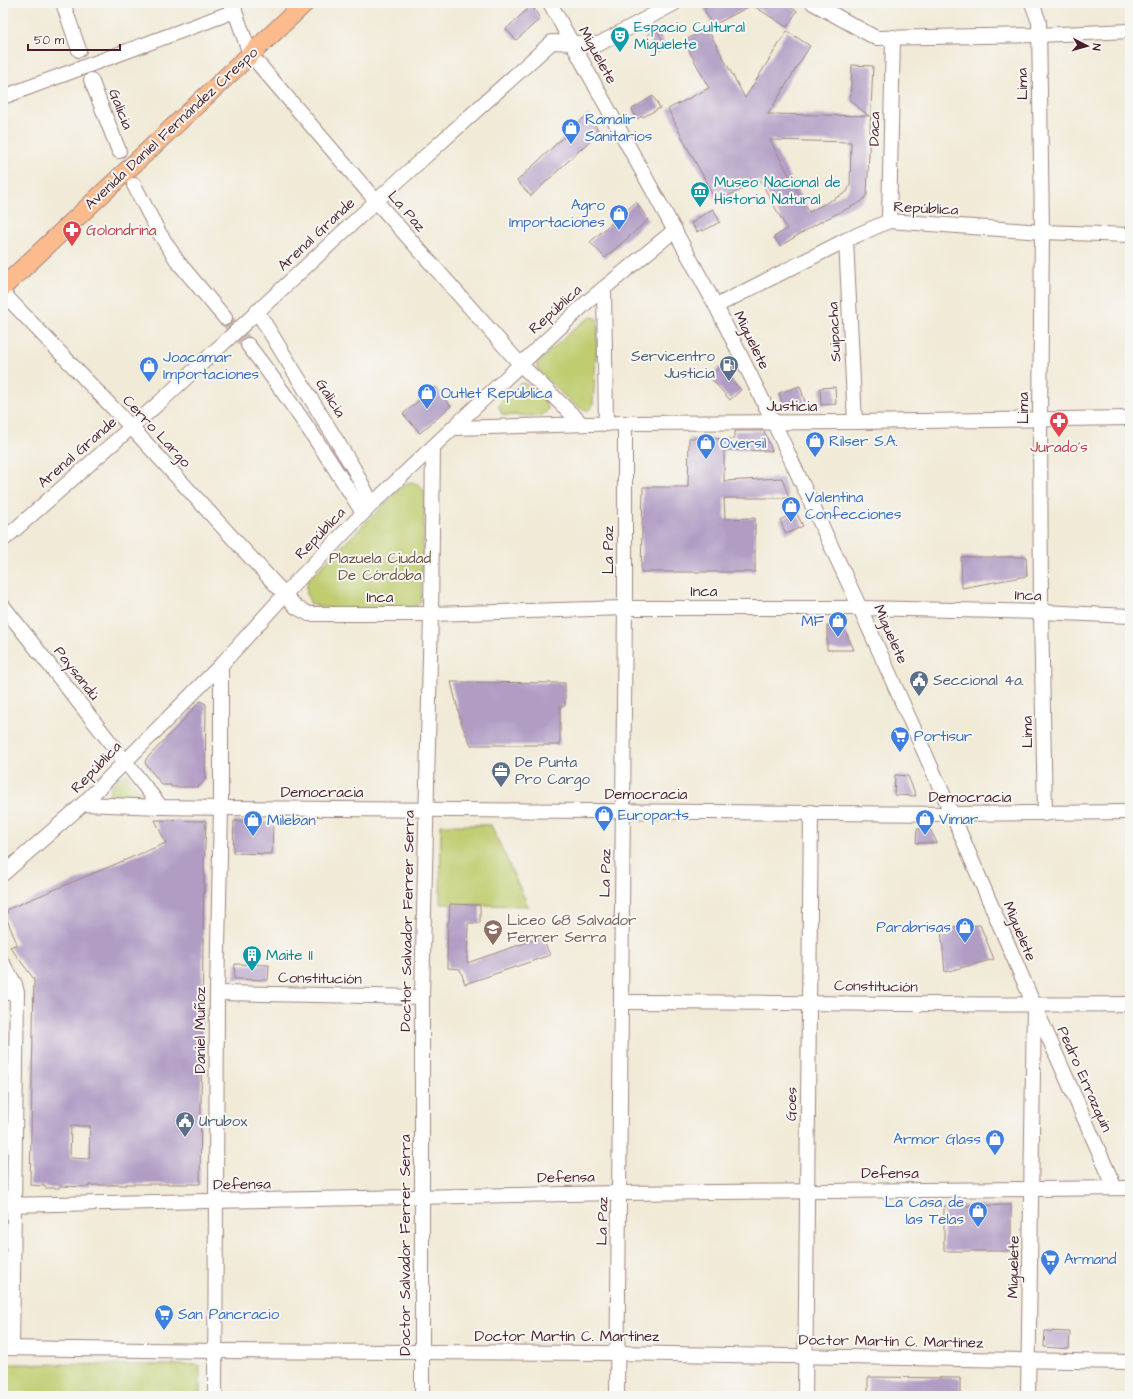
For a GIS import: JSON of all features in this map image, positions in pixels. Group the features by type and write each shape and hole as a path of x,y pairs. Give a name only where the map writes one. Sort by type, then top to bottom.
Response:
{"main road":[{"name":"Avenida Daniel Fernández Crespo","path":"3,287 305,3"}],"street":[{"path":"63,3 79,50"},
{"name":"Miguelete","path":"550,3 716,306 774,423 860,608 952,814 1034,1005 1028,1396"},
{"name":"Arenal Grande","path":"3,540 132,428 376,201 552,42 599,44 675,3"},
{"path":"813,3 876,38 1038,35 1130,31"},
{"name":"Lima","path":"1032,3 1039,22 1042,232 1040,418 1041,612 1045,814"},
{"path":"3,97 234,7"},
{"name":"La Paz","path":"234,7 250,54 376,201 520,364 582,424"},
{"name":"Daca","path":"889,222 893,37"},
{"name":"Galicia","path":"91,80 119,151"},
{"path":"134,185 158,231 178,262 225,318"},
{"name":"República","path":"716,306 846,240 889,222 1042,232 1130,235"},
{"name":"República","path":"3,874 83,804 221,665 285,594 368,508 587,302 675,230"},
{"name":"Suipacha","path":"846,240 855,422"},
{"path":"604,288 606,424"},
{"name":"Cerro Largo","path":"3,293 132,428 285,594"},
{"name":"Galicia","path":"257,312 350,462 368,508"},
{"path":"248,345 280,386 342,479 368,508"},
{"name":"Justicia","path":"454,428 625,423 774,423 1040,418 1130,418"},
{"name":"La Paz","path":"617,1396 625,608 625,423"},
{"name":"Doctor Salvador Ferrer Serra","path":"422,1396 422,997 431,614 433,447"},
{"name":"Inca","path":"285,594 296,607 309,614 431,614 625,608 860,608 1041,612 1130,616"},
{"name":"Paysandú","path":"3,606 125,761"},
{"name":"Daniel Muñoz","path":"215,1396 217,993 221,808 221,665"},
{"path":"125,761 162,807"},
{"name":"Democracia","path":"83,804 162,807 426,810 952,814 1130,812"},
{"name":"Goes","path":"806,1396 811,812"},
{"path":"3,964 17,993 8,1205 7,1348"},
{"path":"3,993 17,993"},
{"name":"Constitución","path":"217,993 422,997"},
{"name":"Constitución","path":"621,1002 809,1002 1034,1005 1130,1004"},
{"name":"Pedro Errazquin","path":"1034,1005 1115,1188"},
{"name":"Defensa","path":"8,1205 807,1190 1130,1188"},
{"name":"Doctor Martín C. Martínez","path":"7,1348 216,1351 617,1353 1130,1362"}],"green space":[{"path":"591,317 597,318 598,324 593,405 589,410 577,406 562,394 537,369 537,363 576,327"},
{"path":"521,383 534,389 542,397 548,409 545,413 540,416 505,415 501,413 499,406 506,395"},
{"name":"Plazuela Ciudad De Córdoba","path":"410,482 419,485 423,488 425,493 421,602 418,605 411,607 360,609 321,607 311,604 307,592 309,579 405,484"},
{"path":"124,774 127,774 142,794 141,799 110,796 109,793 111,787"},
{"path":"441,825 491,825 528,906 440,904"},
{"path":"3,1364 200,1365 200,1396 3,1396"}],"building":[{"path":"714,3 783,3 797,11 787,27 752,5 712,26 704,8"},
{"path":"532,5 540,19 516,40 506,29"},
{"path":"707,28 745,98 787,31 810,46 768,114 869,116 850,100 852,65 873,66 867,195 861,202 820,222 780,246 774,237 787,229 760,180 716,202 668,109 709,88 684,41","holes":["770,140 851,142 850,185 847,192 809,212"]},
{"path":"657,30 666,47 656,52 647,35"},
{"path":"653,96 660,108 637,119 632,109"},
{"name":"Ramalir Sanitarios","path":"588,114 599,132 531,196 517,181"},
{"name":"Agro Importaciones","path":"636,202 648,220 605,258 590,242"},
{"path":"713,209 720,222 703,231 702,229 697,232 691,223"},
{"path":"720,367 741,390 730,400 710,377"},
{"path":"800,386 806,405 782,404 779,393"},
{"name":"Outlet República","path":"435,387 451,406 420,433 403,414"},
{"path":"835,387 836,404 821,405 820,388"},
{"path":"735,431 764,431 772,451 724,450 724,481 782,478 789,498 724,498 725,519 755,518 755,572 641,572 643,487 688,487 689,438 735,439"},
{"name":"Valentina Confecciones","path":"796,512 803,526 786,534 780,520"},
{"path":"961,557 1026,557 1027,576 962,588"},
{"name":"MF","path":"827,626 843,626 854,650 827,650"},
{"path":"451,682 565,683 565,706 560,706 560,745 471,745 462,725"},
{"path":"200,701 206,704 205,780 198,787 171,787 171,785 162,785 145,763 146,759"},
{"path":"895,775 908,776 916,796 894,795"},
{"path":"155,820 206,821 204,867 200,1184 89,1185 89,1187 60,1186 59,1188 45,1188 45,1186 30,1185 34,979 10,947 17,944 6,917 8,909 166,843","holes":["71,1126 90,1126 89,1159 70,1158"]},
{"name":"Mileban","path":"234,821 273,822 272,854 233,853"},
{"name":"Vimar","path":"917,829 930,829 937,843 916,843"},
{"path":"450,904 480,905 480,923 468,923 467,963 542,937 550,955 465,984 460,969 448,968 448,922"},
{"name":"Parabrisas","path":"980,925 994,959 945,972 941,928"},
{"name":"Maite II","path":"235,964 269,965 268,980 234,979"},
{"name":"La Casa de las Telas","path":"1011,1205 1011,1251 944,1251 944,1206"},
{"path":"1045,1331 1070,1332 1069,1349 1044,1347"},
{"path":"868,1377 960,1378 960,1396 868,1396"}],"tunnel":[{"path":"225,318 248,345"}],"place":[{"name":"Espacio Cultural Miguelete","path":"620,53"},
{"name":"Ramalir Sanitarios","path":"571,145"},
{"name":"Museo Nacional de Historia Natural","path":"700,208"},
{"name":"Agro Importaciones","path":"619,231"},
{"name":"Golondrina","path":"72,247"},
{"name":"Servicentro Justicia","path":"729,382"},
{"name":"Joacamar Importaciones","path":"149,383"},
{"name":"Outlet República","path":"427,410"},
{"name":"Jurado's","path":"1059,438"},
{"name":"Rilser S.A.","path":"815,458"},
{"name":"Oversil","path":"706,460"},
{"name":"Valentina Confecciones","path":"791,523"},
{"name":"MF","path":"838,638"},
{"name":"Seccional 4a.","path":"919,697"},
{"name":"Portisur","path":"900,753"},
{"name":"De Punta Pro Cargo","path":"501,788"},
{"name":"Europarts","path":"604,832"},
{"name":"Vimar","path":"925,836"},
{"name":"Mileban","path":"253,837"},
{"name":"Parabrisas","path":"965,944"},
{"name":"Liceo 68 Salvador Ferrer Serra","path":"493,946"},
{"name":"Maite II","path":"252,972"},
{"name":"Urubox","path":"185,1138"},
{"name":"Armor Glass","path":"995,1156"},
{"name":"La Casa de las Telas","path":"978,1228"},
{"name":"Armand","path":"1050,1276"},
{"name":"San Pancracio","path":"164,1331"}]}
